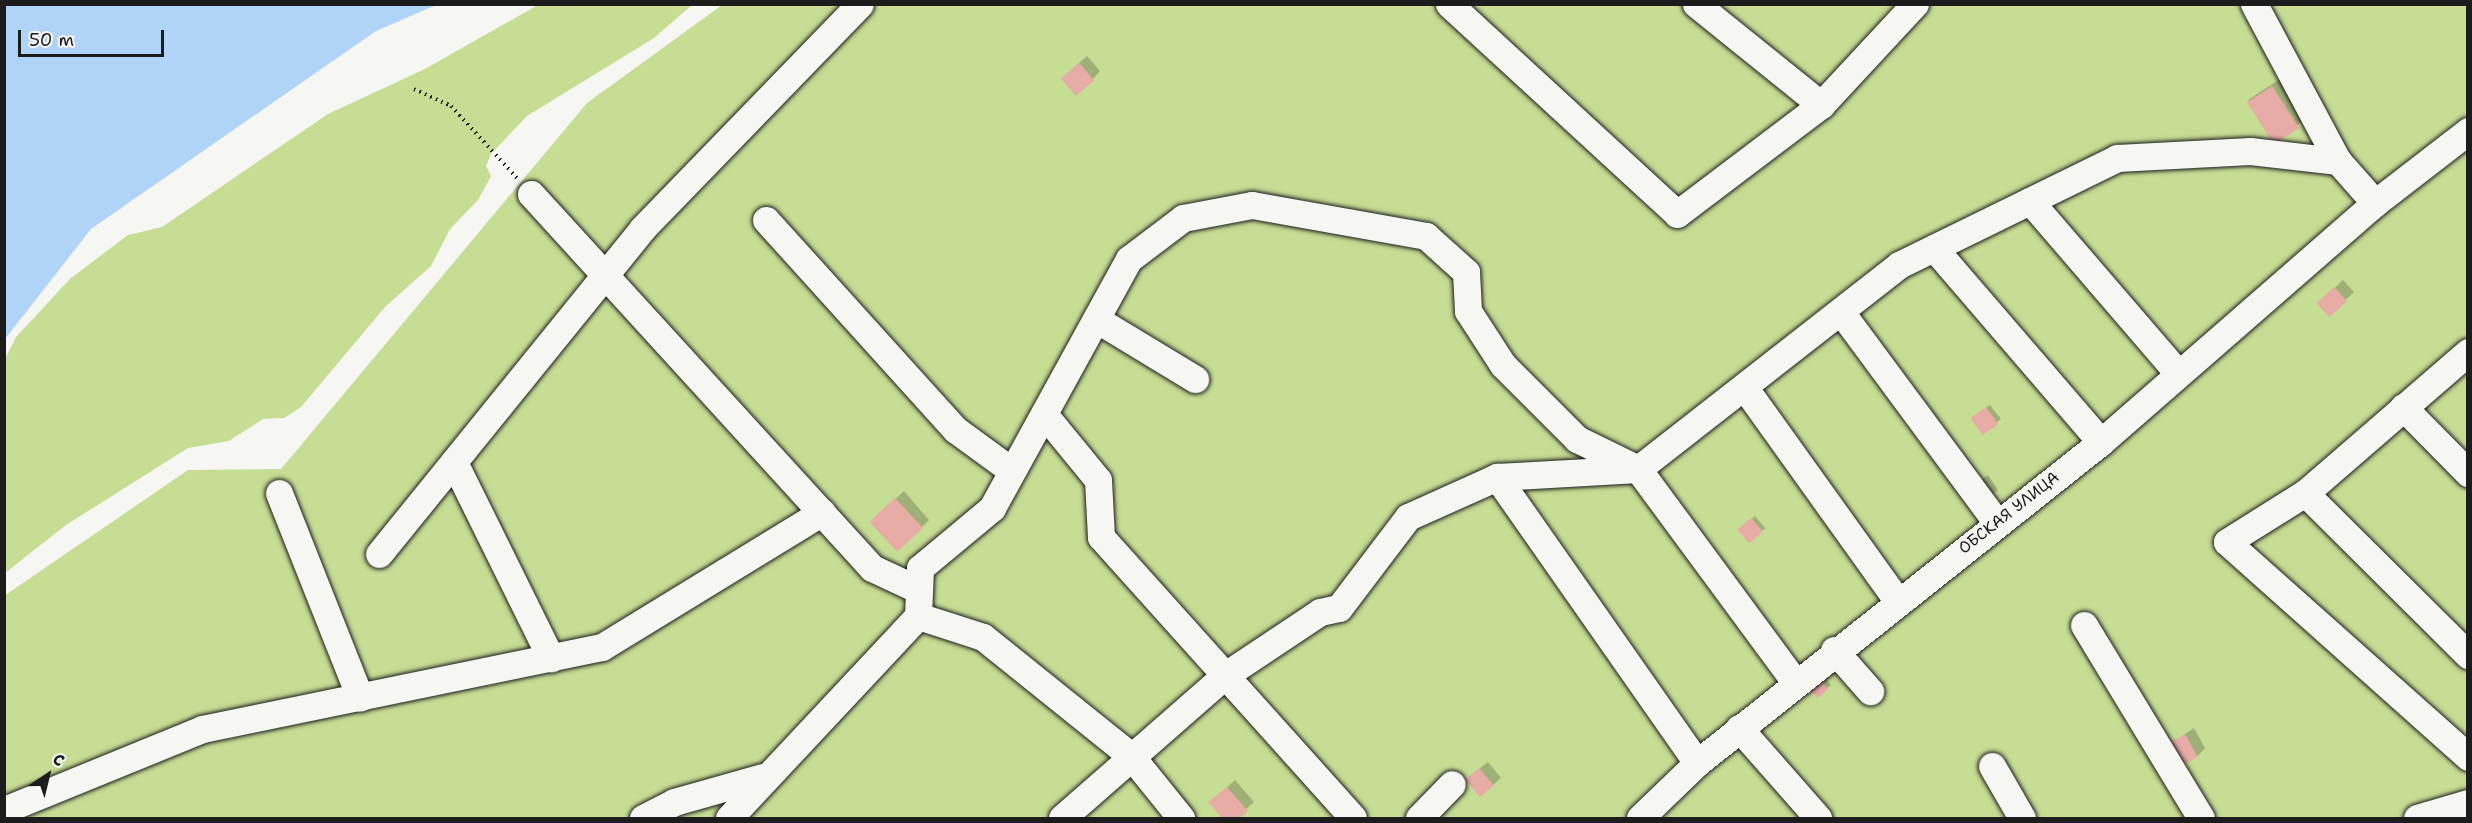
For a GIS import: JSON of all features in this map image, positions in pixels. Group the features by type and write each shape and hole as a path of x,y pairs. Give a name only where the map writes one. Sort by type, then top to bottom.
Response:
{"street":[{"path":"379,555 642,229 861,4"},
{"path":"1696,4 1821,105"},
{"path":"1465,9 1677,214 1821,105 1915,4"},
{"path":"2254,4 2338,161 2376,203"},
{"name":"ОБСКАЯ УЛИЦА","path":"1640,819 1697,763 1739,728 1897,600 2101,442 2376,203 2468,131"},
{"path":"1062,819 1224,676 1320,612 1339,608 1408,517 1497,477 1638,468 1745,388 1899,265 2117,158 2250,151 2338,161"},
{"path":"531,194 872,568 919,603 983,637 1131,756 1181,819"},
{"path":"2030,201 2178,373"},
{"path":"729,819 763,777 919,603 920,568 992,508 1128,259 1183,218 1252,205 1426,236 1466,272 1468,311 1503,365 1577,439 1638,468 1796,682"},
{"path":"766,220 956,430 1012,471"},
{"path":"1934,248 2101,442"},
{"path":"1841,312 1997,523"},
{"path":"1096,319 1195,379"},
{"path":"2468,352 2305,493 2227,542 2468,757"},
{"path":"1745,388 1897,600"},
{"path":"2403,407 2468,473"},
{"path":"1044,414 1098,480 1101,537 1353,819"},
{"path":"454,462 551,658"},
{"path":"1497,477 1697,763"},
{"path":"279,493 360,698"},
{"path":"2305,493 2468,655"},
{"path":"4,810 202,729 602,647 822,512"},
{"path":"2084,625 2201,819"},
{"path":"1834,650 1870,691"},
{"path":"1739,728 1818,819"},
{"path":"1992,766 2022,819"},
{"path":"643,819 674,802 763,777"},
{"path":"1419,819 1452,784"},
{"path":"2417,819 2468,803"}],"path":[{"path":"414,89 451,106 531,194"}],"green space":[{"path":"538,5 692,5 654,38 527,116 491,154 486,166 491,176 478,200 450,229 431,266 385,307 301,407 284,418 263,419 229,441 188,448 66,525 5,573 5,359 16,337 70,279 128,235 162,227 328,114 425,69"},
{"path":"722,5 2467,5 2467,818 5,818 4,596 188,470 281,469 587,103"}],"water":[{"path":"5,4 436,5 376,31 91,229 5,339"}],"building":[{"path":"1079,63 1094,80 1076,96 1061,79"},
{"path":"2272,86 2299,128 2274,144 2247,102"},
{"path":"2334,287 2347,301 2329,317 2316,303"},
{"path":"1986,407 1998,424 1982,435 1970,418"},
{"path":"895,498 923,528 897,552 869,522"},
{"path":"1751,518 1763,532 1749,543 1737,530"},
{"path":"1815,673 1828,689 1817,698 1804,682"},
{"path":"2185,734 2198,757 2180,766 2168,744"},
{"path":"1479,768 1494,786 1480,797 1465,780"},
{"path":"1227,787 1248,811 1239,818 1222,818 1208,802"}]}
